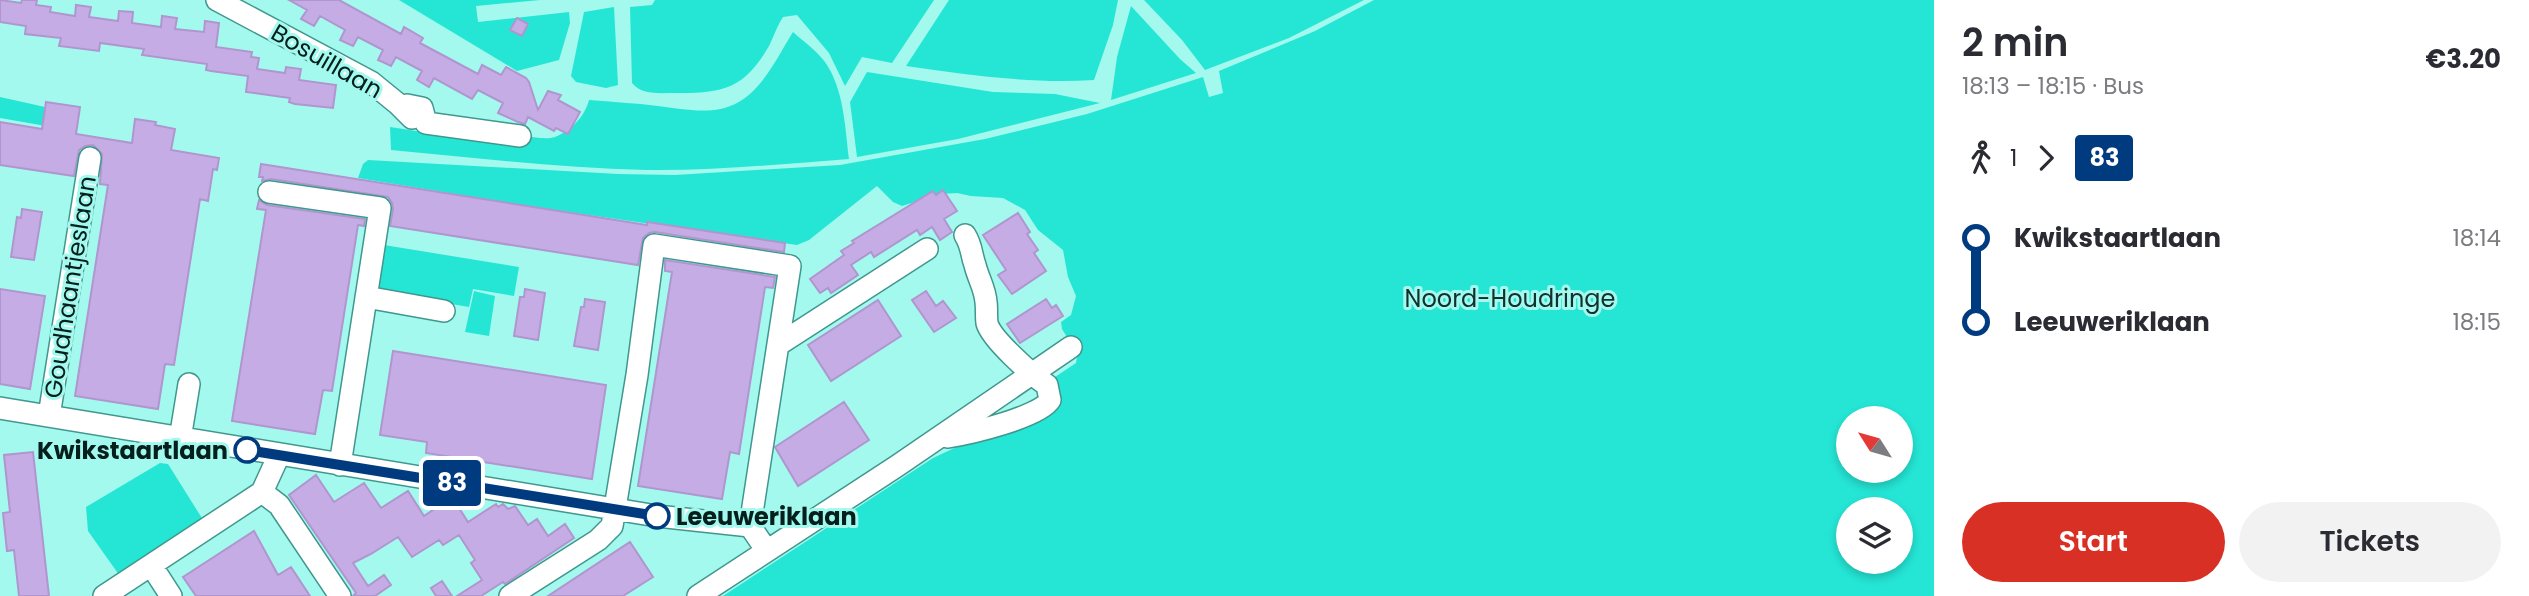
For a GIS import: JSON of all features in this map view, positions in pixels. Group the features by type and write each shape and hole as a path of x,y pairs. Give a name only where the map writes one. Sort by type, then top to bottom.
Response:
{"street":[{"name":"Bosuillaan","path":"218,0 371,82 405,111 422,108 426,123 520,136"},
{"name":"Goudhaantjeslaan","path":"49,416 90,158"},
{"path":"269,192 380,208 340,465"},
{"path":"939,439 967,434 1040,411 1050,400 1047,385 1031,374 1022,362 999,342 988,325 985,290 974,262 972,247 965,235"},
{"path":"510,596 598,540 611,526 654,246 790,266 750,527 767,551"},
{"path":"778,345 927,249"},
{"path":"366,297 444,311"},
{"path":"698,596 939,439 1071,347"},
{"path":"180,439 189,384"},
{"path":"0,408 613,509 750,527"},
{"path":"104,596 262,492 279,455"},
{"path":"262,492 279,505 340,596"},
{"path":"151,565 171,596"}],"green space":[{"path":"399,0 540,0 476,6 478,22 569,12 570,23 559,60 517,71"},
{"path":"655,0 934,0 892,63 862,57 845,86 829,53 797,15 783,17 759,61 740,81 705,92 662,93 645,91 632,83 630,7 652,5"},
{"path":"949,0 1118,0 1113,25 1094,80 1046,81 906,66"},
{"path":"1144,0 1364,0 1289,38 1205,70 1182,40"},
{"name":"Noord-Houdringe","path":"1374,0 1934,0 1934,596 723,596 933,458 963,444 1041,419 1052,379 1076,363 1080,339 1070,342 1062,329 1061,322 1071,315 1076,296 1068,277 1063,250 1038,230 1025,210 1003,198 957,193 940,194 902,206 893,202 877,186 809,240 797,245 533,207 358,178 363,164 368,160 675,175 840,165 985,139 1087,114 1203,77 1209,97 1223,93 1219,71 1315,31"},
{"path":"1131,6 1196,73 1111,100 1117,57"},
{"path":"614,7 618,85 606,88 576,82 571,76 584,12"},
{"path":"793,32 825,62 836,84 843,109 849,159 722,168 646,170 550,165 391,150 390,127 522,147 526,136 552,138 572,127 581,117 589,100 698,110 728,107 746,97 762,81"},
{"path":"867,72 993,92 1055,94 1100,103 958,139 857,157 850,102"},
{"path":"0,97 54,109 69,130 0,118"},
{"path":"384,245 519,267 514,296 473,289 469,307 376,291"},
{"path":"474,291 495,296 489,336 465,332"},
{"path":"160,463 168,464 205,523 122,579 88,531 86,507"}],"building":[{"path":"0,0 21,3 22,0 37,0 36,5 51,7 50,12 75,16 76,5 91,7 89,17 118,21 119,11 133,12 132,23 161,27 162,16 177,18 175,29 204,32 205,21 219,23 216,47 252,52 251,57 259,58 257,69 285,73 286,67 301,69 299,80 336,85 333,108 295,104 289,102 290,98 246,92 248,76 206,70 207,64 142,55 144,49 100,43 99,51 59,46 61,38 25,34 26,26 0,22"},
{"path":"289,0 339,0 401,34 404,27 423,38 420,43 478,74 482,65 501,75 506,67 526,78 538,110 548,91 561,95 558,100 580,112 568,134 556,128 554,131 528,117 525,124 518,122 498,113 503,103 478,90 472,99 434,78 429,87 417,80 422,71 396,57 391,66 378,60 383,50 358,37 353,46 340,40 345,30 320,16 314,26 301,19 307,10"},
{"path":"517,18 528,24 522,36 510,30"},
{"path":"46,102 80,107 76,134 132,143 135,119 156,122 155,125 175,129 171,150 219,158 217,170 213,169 208,201 200,199 174,365 165,364 158,409 75,396 108,185 100,184 102,154 93,145 79,150 74,176 0,165 0,122 42,129"},
{"path":"261,164 647,225 647,222 785,243 784,252 655,232 643,238 638,265 390,226 393,209 388,197 271,179 262,181 263,177 259,177"},
{"path":"943,190 957,211 944,219 952,232 940,240 932,227 920,235 917,230 874,257 871,252 851,265 858,275 831,293 828,288 820,293 810,279 844,255 841,251 854,243 852,241 933,191 936,195"},
{"path":"259,200 267,205 365,219 364,226 358,225 332,391 323,390 315,434 232,421 266,210 257,209"},
{"path":"22,209 42,212 34,260 11,257 17,217 21,218"},
{"path":"1018,213 1038,250 1034,253 1046,271 1012,294 998,275 1006,270 983,235"},
{"path":"665,260 775,277 773,288 765,287 739,454 730,452 722,499 638,486 672,272 665,271"},
{"path":"0,289 45,296 30,389 0,384"},
{"path":"525,289 545,293 538,340 514,336 520,297 524,297"},
{"path":"926,291 936,306 943,301 956,318 934,332 912,300"},
{"path":"585,299 605,302 598,350 574,346"},
{"path":"1046,299 1052,308 1056,305 1063,316 1020,343 1007,324"},
{"path":"878,300 901,336 831,381 808,345"},
{"path":"393,351 606,385 592,479 426,453 427,442 380,435"},
{"path":"844,402 869,440 798,486 775,447"},
{"path":"33,452 49,596 19,596 14,550 7,551 3,513 10,512 4,455"},
{"path":"316,475 334,502 364,483 381,508 408,491 424,516 452,497 468,522 496,504 498,507 503,504 508,509 515,506 528,525 537,519 548,536 565,524 574,538 505,584 503,582 481,596 457,596 482,580 471,563 475,560 459,535 443,545 439,540 412,557 398,537 353,563 368,586 384,575 391,585 375,596 353,596 356,593 289,495"},
{"path":"254,531 278,575 291,567 310,596 196,596 183,577"},
{"path":"630,542 653,577 623,596 548,596"},
{"path":"442,581 452,596 436,596 431,588"}],"bus line":[{"name":"83","path":"247,450 657,516"}],"place":[{"name":"Kwikstaartlaan","path":"247,450"},
{"name":"Leeuweriklaan","path":"657,516"}]}
